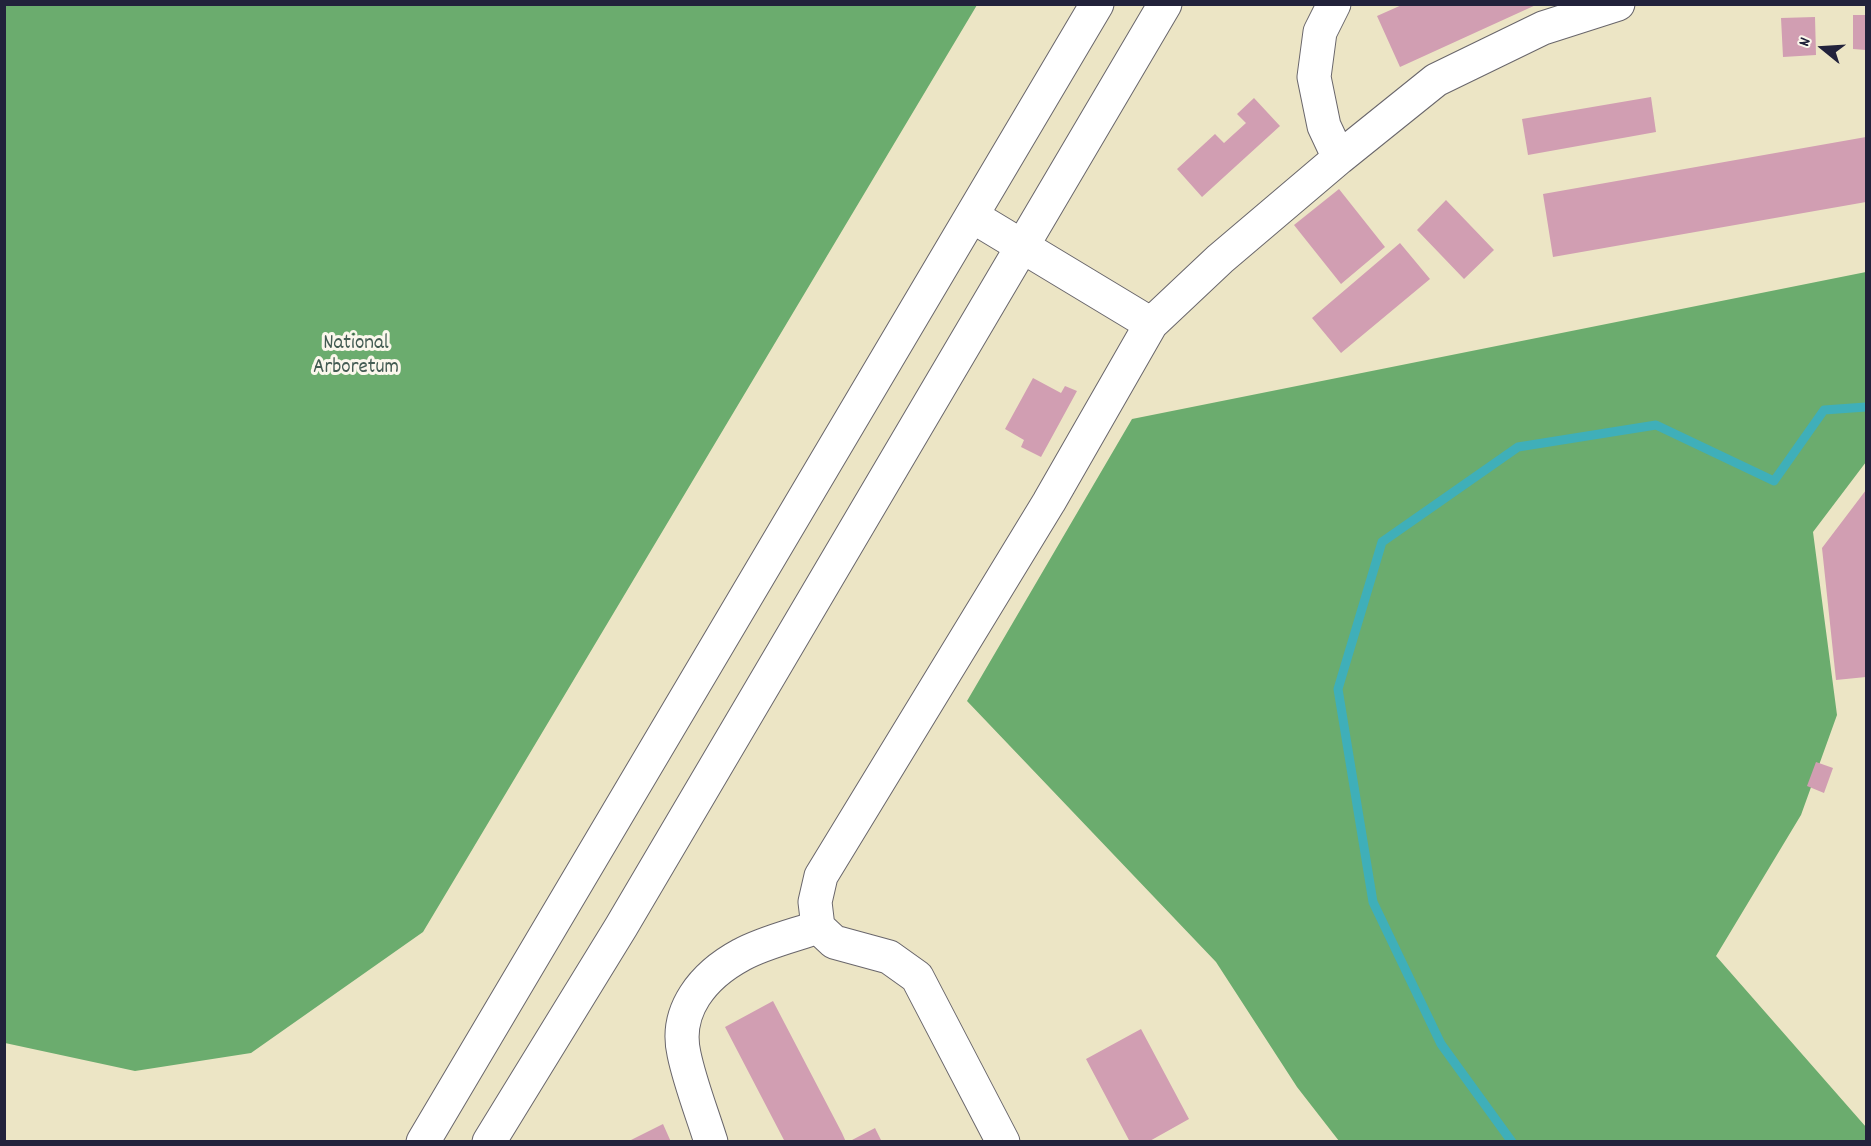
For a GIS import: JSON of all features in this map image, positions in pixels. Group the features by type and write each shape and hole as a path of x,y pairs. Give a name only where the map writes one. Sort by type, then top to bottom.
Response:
{"main road":[{"path":"423,1142 1097,4"},
{"path":"489,1142 621,927 1165,4"},
{"path":"1334,4 1320,32 1314,77 1324,126 1339,158"},
{"path":"1003,1142 917,977 889,957 834,942 818,927 815,902 821,876 1049,502 1151,324 1220,259 1339,158 1436,80 1543,28 1618,4"},
{"path":"972,216 1151,324"},
{"path":"711,1142 683,1052 682,1023 688,1004 704,982 719,968 743,954 818,927"}],"green space":[{"name":"National Arboretum","path":"5,4 977,5 423,932 251,1053 135,1071 5,1043"},
{"path":"1866,272 1866,462 1813,532 1837,715 1801,815 1716,956 1866,1127 1866,1141 1339,1141 1297,1087 1216,962 967,701 1132,419"}],"building":[{"path":"1404,4 1538,4 1400,67 1377,16"},
{"path":"1853,15 1866,15 1866,50 1853,49"},
{"path":"1815,17 1816,55 1783,57 1781,18"},
{"path":"1651,97 1656,132 1528,155 1522,119"},
{"path":"1254,98 1280,126 1202,197 1177,169 1215,134 1224,143 1246,123 1237,114"},
{"path":"1866,137 1866,202 1553,257 1543,194"},
{"path":"1339,189 1385,247 1341,284 1294,225"},
{"path":"1446,200 1494,250 1464,279 1417,230"},
{"path":"1400,243 1430,279 1341,353 1312,318"},
{"path":"1033,378 1061,393 1065,386 1077,391 1041,457 1021,447 1024,440 1005,429"},
{"path":"1866,490 1866,677 1836,680 1822,548"},
{"path":"1816,762 1833,768 1824,793 1807,786"},
{"path":"773,1001 846,1142 785,1142 725,1027"},
{"path":"1141,1029 1189,1119 1148,1142 1130,1142 1086,1059"},
{"path":"663,1124 671,1142 627,1142"},
{"path":"875,1128 882,1142 853,1142 852,1140"}],"waterway":[{"path":"1512,1142 1441,1044 1373,902 1338,689 1382,542 1518,447 1656,425 1774,481 1824,410 1866,407"}]}
